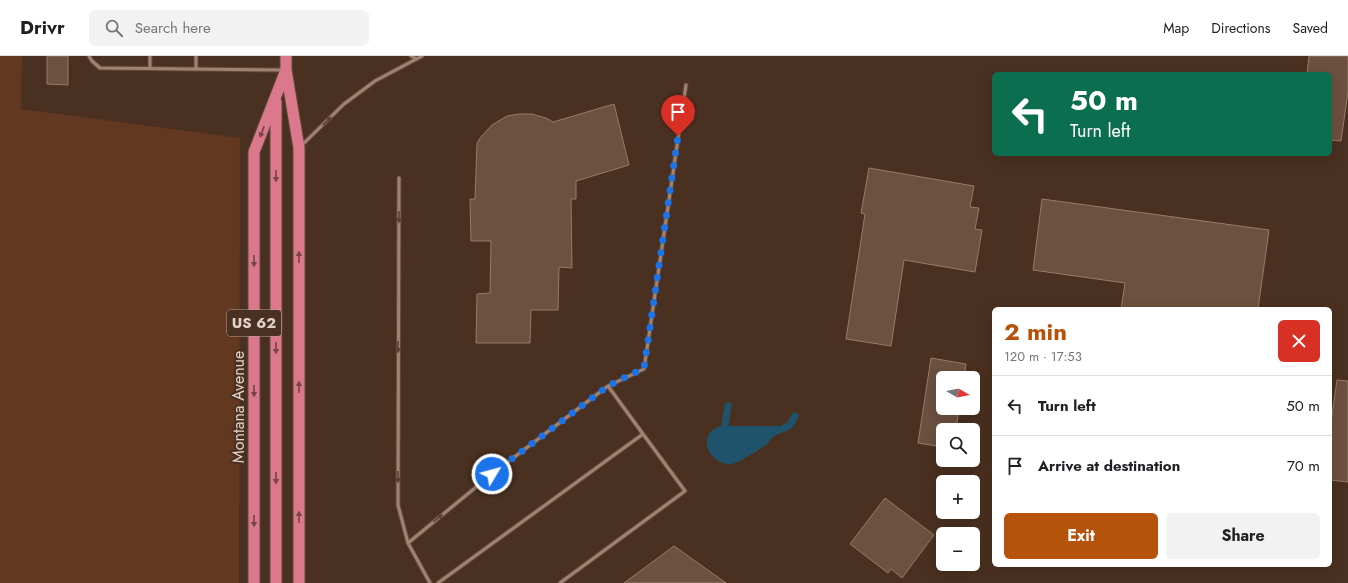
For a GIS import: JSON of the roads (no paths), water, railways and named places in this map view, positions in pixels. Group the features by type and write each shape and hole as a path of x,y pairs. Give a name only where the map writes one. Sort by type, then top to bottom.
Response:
{"highway":[{"name":"Montana Avenue","path":"286,56 286,70 299,148 299,583"},
{"name":"Montana Avenue","path":"254,583 254,152 286,70"},
{"path":"276,95 276,583"}],"lane":[{"path":"89,56 100,68 286,70"},
{"path":"150,56 150,68"},
{"path":"196,56 196,69"},
{"path":"411,56 417,59"},
{"path":"299,148 344,104 375,81 422,56"},
{"path":"408,543 492,474 608,386 644,368 686,85"},
{"path":"399,178 398,505 408,543 430,583"},
{"path":"560,583 685,491 608,386"},
{"path":"438,583 643,434"}],"water":[{"path":"721,426 783,426 784,432 773,437 767,444 755,452 732,464 716,460 711,455 708,448 708,435 713,430"}],"waterway":[{"path":"725,425 728,406"},
{"path":"784,428 790,425 795,416"}]}
